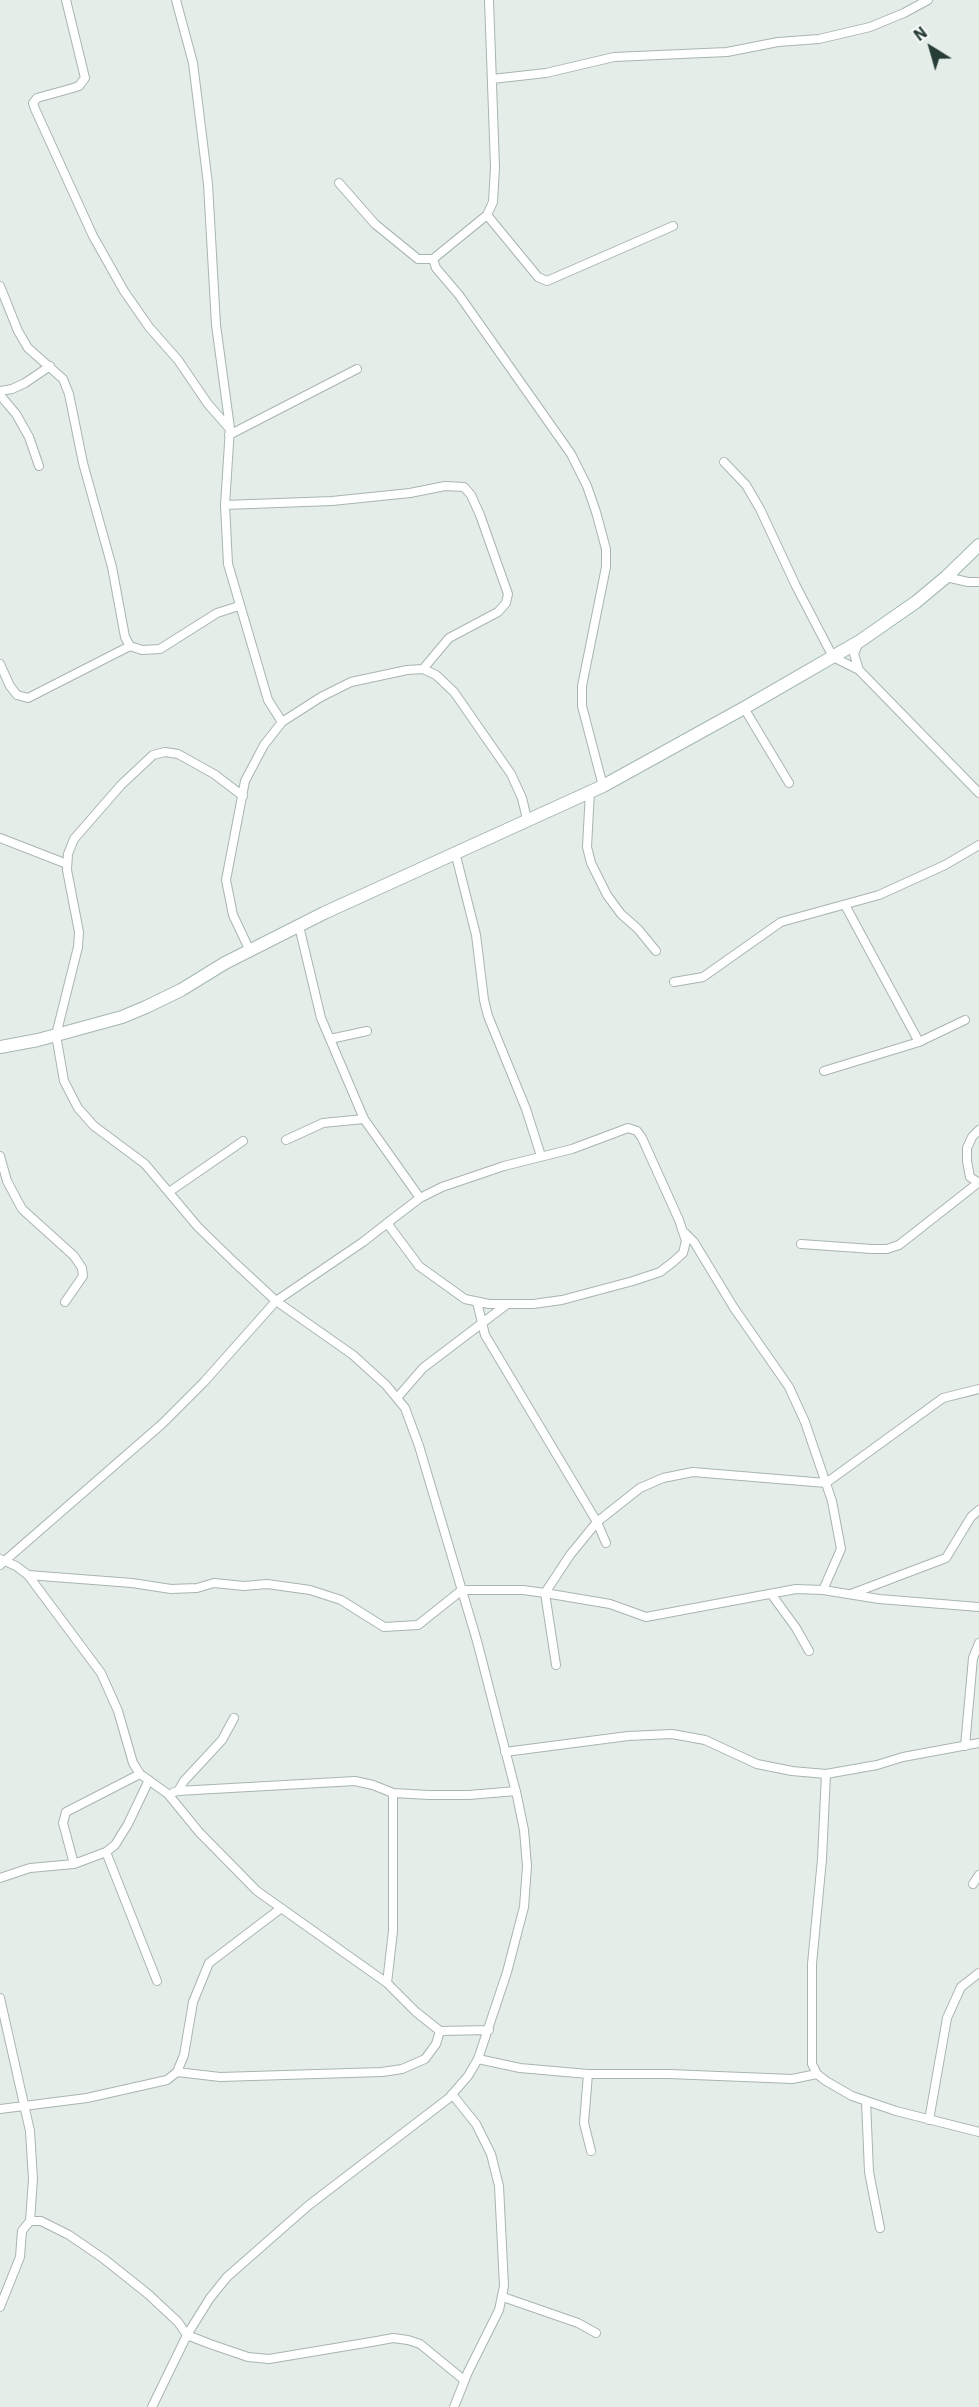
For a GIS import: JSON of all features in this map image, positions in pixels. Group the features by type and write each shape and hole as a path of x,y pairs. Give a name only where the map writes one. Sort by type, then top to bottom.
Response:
{"main road":[{"path":"0,1047 122,1017 146,1007 299,926 455,852 603,786 860,641 916,602 979,545"}],"street":[{"path":"66,0 85,78 79,86 37,98 33,103 34,109 93,236 124,291 149,327 178,360 229,432"},
{"path":"176,0 191,52 199,100 208,184 216,325 229,432 225,505 228,564 268,700 282,722"},
{"path":"339,183 369,218 418,259 433,259 487,215 493,202 495,166 489,0"},
{"path":"492,79 546,73 614,57 728,52 778,42 819,39 870,27 928,0"},
{"path":"487,215 538,277 547,281 674,226"},
{"path":"433,259 435,268 459,295 571,454 587,486 596,512 606,549 606,567 584,676 582,706 603,786"},
{"path":"0,286 18,331 28,348 63,379 69,394 83,463 112,567 125,637 130,646 142,650 160,649 217,613 239,606"},
{"path":"39,466 29,437 0,393 25,383 50,366"},
{"path":"229,432 357,369"},
{"path":"724,462 746,485 760,509 796,586 834,657 859,670 979,793"},
{"path":"225,505 332,501 410,493 445,486 464,487 471,495 480,515 508,594 506,603 498,612 449,638 423,669"},
{"path":"946,577 979,582"},
{"path":"859,670 855,654 860,641"},
{"path":"0,664 10,686 17,695 28,698 130,646"},
{"path":"250,951 234,915 226,880 245,781 259,754 282,722 321,697 351,682 386,673 423,669 436,675 454,692 511,774 522,798 527,819"},
{"path":"744,708 789,783"},
{"path":"152,2407 188,2335 210,2298 227,2277 309,2205 427,2115 452,2094 468,2076 478,2059 489,2030 524,1907 526,1857 524,1830 516,1791 462,1590 405,1407 386,1385 353,1355 276,1301 198,1227 145,1164 94,1126 78,1108 64,1081 56,1035 75,962 79,932 67,864 74,839 92,817 153,755 165,752 178,754 214,774 243,796"},
{"path":"590,791 587,847 591,863 607,895 621,914 638,929 656,951"},
{"path":"0,838 67,864"},
{"path":"674,982 704,977 781,922 879,895 945,865 979,845"},
{"path":"455,852 476,935 488,1016 526,1108 541,1156"},
{"path":"845,905 920,1042"},
{"path":"299,926 321,1018 364,1119 420,1198"},
{"path":"824,1071 920,1042 965,1020"},
{"path":"330,1039 367,1031"},
{"path":"286,1140 323,1123 364,1119"},
{"path":"1,1562 162,1424 204,1382 276,1301 363,1242 387,1223 420,1198 466,1178 572,1149 628,1128 637,1131 684,1232 686,1241 682,1253 660,1272 562,1300 506,1305 465,1299 419,1266 387,1223"},
{"path":"801,1244 872,1249 887,1249 898,1245 978,1183 970,1177 967,1148 972,1137 979,1130"},
{"path":"169,1192 243,1141"},
{"path":"0,1156 6,1181 22,1209 74,1256 82,1268 83,1276 65,1302"},
{"path":"684,1232 694,1242 734,1308 789,1387 805,1422 826,1483 841,1549 823,1590"},
{"path":"477,1302 485,1335 597,1522 606,1543"},
{"path":"397,1398 423,1368 506,1305"},
{"path":"556,1665 545,1593 564,1564 597,1522 640,1488 663,1478 693,1472 826,1483 943,1398 979,1389"},
{"path":"848,1595 946,1558 971,1518 979,1510"},
{"path":"1,1562 16,1566 28,1575 101,1673 118,1711 133,1762 140,1774 168,1794 225,1860 257,1891 387,1983 440,2031 489,2030"},
{"path":"28,1575 99,1579 171,1589 197,1588 214,1583 244,1586 267,1584 309,1590 341,1600 384,1627 418,1625 462,1590 523,1590 545,1593 610,1604 646,1617 796,1590 823,1590 848,1595 979,1607"},
{"path":"772,1595 796,1628 809,1651"},
{"path":"965,1746 973,1658 979,1643"},
{"path":"178,1791 184,1781 222,1740 234,1718"},
{"path":"505,1752 627,1736 672,1734 705,1740 757,1764 792,1771 826,1774 979,1743"},
{"path":"74,1864 63,1823 66,1812 140,1774"},
{"path":"826,1774 822,1859 812,1964 812,2064 817,2074 852,2096 928,2120 979,2132"},
{"path":"0,1878 30,1868 74,1864 106,1852 115,1845 128,1824 149,1780"},
{"path":"168,1794 178,1791 355,1781 393,1793 441,1796 516,1791"},
{"path":"387,1983 393,1931 393,1793"},
{"path":"106,1852 157,1981"},
{"path":"973,1884 979,1875"},
{"path":"0,2109 117,2093 166,2080 177,2072 183,2055 193,2002 209,1963 280,1909"},
{"path":"928,2120 947,2018 961,1987 979,1973"},
{"path":"0,1998 30,2131 32,2157 30,2221 22,2231 20,2256 0,2307"},
{"path":"177,2072 220,2077 382,2072 402,2069 425,2059 436,2044 440,2031"},
{"path":"478,2059 520,2068 588,2074 679,2074 792,2079 817,2074"},
{"path":"588,2074 584,2123 591,2151"},
{"path":"452,2094 476,2124 490,2154 499,2186 503,2297 499,2310 464,2380 454,2407"},
{"path":"866,2101 869,2172 880,2228"},
{"path":"30,2221 41,2221 60,2230 104,2259 148,2294 178,2322 188,2335 227,2351 269,2359 385,2339 408,2340 420,2344 464,2380"},
{"path":"503,2297 578,2323 596,2333"}]}
